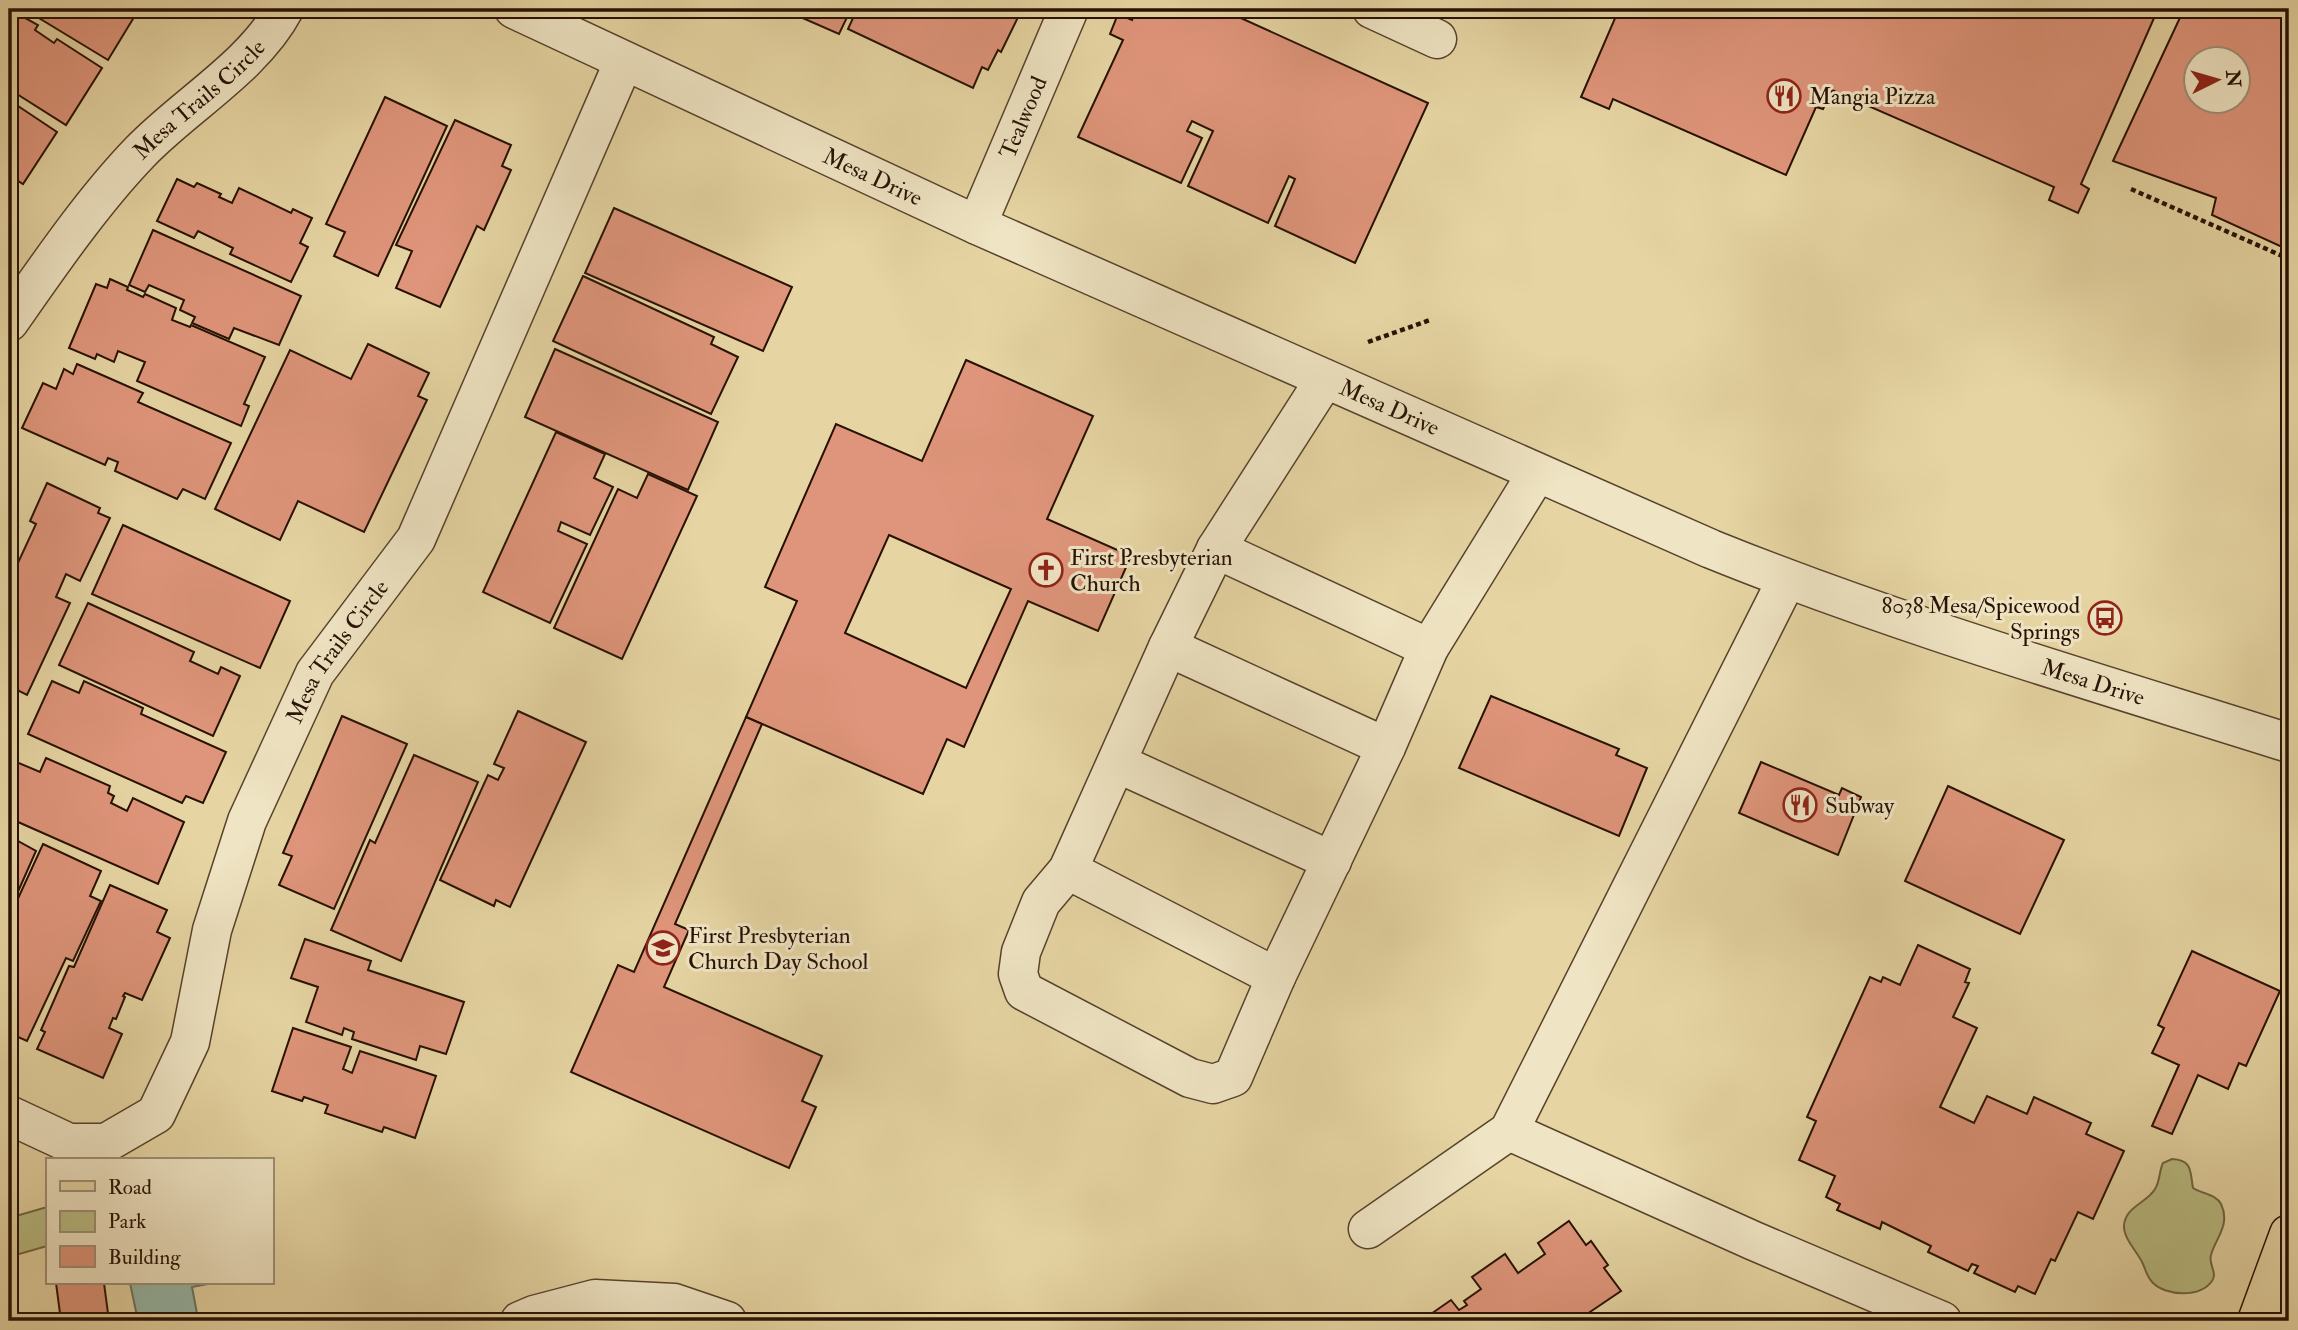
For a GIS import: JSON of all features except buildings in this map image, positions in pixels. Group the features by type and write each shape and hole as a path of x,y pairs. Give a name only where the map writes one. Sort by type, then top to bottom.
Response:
{"main road":[{"path":"2257,1321 2289,1234"}],"street":[{"name":"Mesa Trails Circle","path":"9,322 61,247 141,151 203,98 273,29 284,9"},
{"name":"Mesa Drive","path":"514,9 977,225 1537,473 1787,579 1992,649 2289,743"},
{"name":"Tealwood","path":"977,225 1069,9"},
{"path":"1372,9 1437,39"},
{"name":"Mesa Trails Circle","path":"9,1115 69,1143 106,1143 156,1114 190,1042 212,930 247,821 315,673 416,539 624,61"},
{"path":"1325,379 1216,549 1168,647 1068,870 1041,902 1021,952 1017,974 1024,991 1190,1078 1213,1084 1233,1077 1276,977 1386,747 1429,648 1537,473"},
{"path":"1216,549 1429,648"},
{"path":"1368,1229 1509,1132 1787,579"},
{"path":"1168,647 1386,747"},
{"path":"1117,763 1332,861"},
{"path":"1068,870 1276,977"},
{"path":"1509,1132 1942,1321"},
{"path":"520,1321 595,1299 674,1303 727,1321"}],"path":[{"path":"2132,189 2289,258"},
{"path":"1368,342 1430,320"}],"green space":[{"path":"2172,1159 2187,1164 2193,1188 2216,1198 2224,1212 2223,1225 2210,1259 2214,1278 2207,1286 2191,1293 2166,1291 2153,1283 2124,1230 2129,1213 2155,1189 2163,1163"},
{"path":"46,1207 46,1246 9,1257 9,1218"}],"shaded area":[{"path":"130,1284 208,1284 192,1287 198,1319 138,1321"}],"place":[{"name":"Mangia Pizza","path":"1784,96"},
{"name":"First Presbyterian Church","path":"1046,570"},
{"name":"8038 Mesa/Spicewood Springs","path":"2105,618"},
{"name":"Subway","path":"1800,805"},
{"name":"First Presbyterian Church Day School","path":"663,948"}]}
